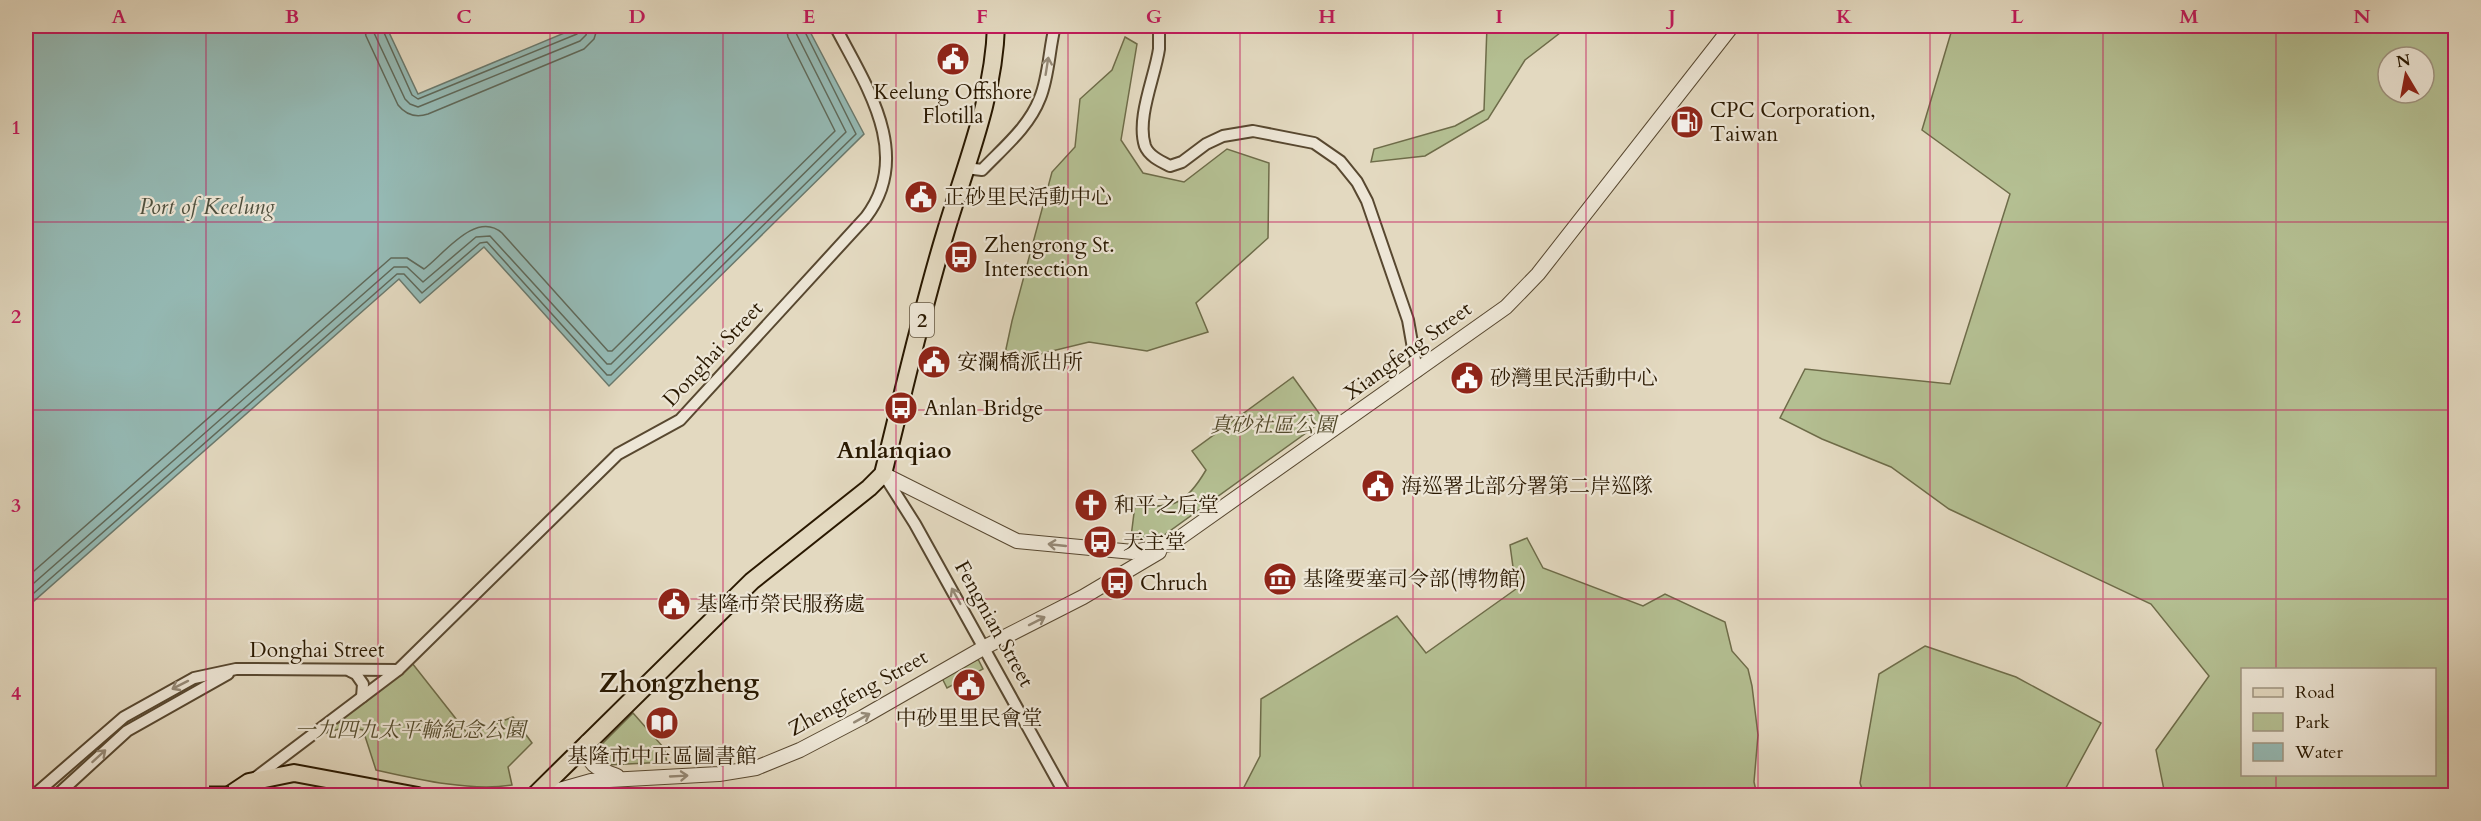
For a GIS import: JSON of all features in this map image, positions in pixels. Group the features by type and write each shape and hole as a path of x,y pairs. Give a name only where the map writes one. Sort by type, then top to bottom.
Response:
{"highway":[{"path":"209,795 229,795"}],"main road":[{"name":"2","path":"883,474 930,287 989,84 995,50 996,26"},
{"path":"536,795 752,581 883,474"},
{"path":"229,795 249,782 294,773 418,795"}],"street":[{"name":"Donghai Street","path":"249,782 398,670 618,454 680,420 875,205 881,191 886,161 883,129 871,96 834,26"},
{"path":"966,168 982,170 1021,129 1034,111 1041,96 1055,26"},
{"path":"1159,26 1159,49 1147,100 1143,130 1145,147 1156,159 1170,166 1182,162 1206,144 1222,136 1253,131 1314,143 1340,161 1357,182 1367,201 1408,320 1417,371"},
{"name":"Xiangfeng Street","path":"883,474 1017,540 1133,552 1171,544 1506,307 1538,274 1732,26"},
{"name":"Fengnian Street","path":"883,474 915,524 1066,795"},
{"name":"Zhengfeng Street","path":"536,795 591,781 719,774 756,768 801,750 832,734 985,647 1118,577 1171,544"},
{"path":"1116,551 1124,564 1118,577"},
{"name":"Donghai Street","path":"33,795 124,717 194,678 236,669 398,670"},
{"name":"Donghai Street","path":"56,795 127,731 236,669"},
{"path":"349,671 361,679 364,691 362,697"},
{"path":"587,742 586,753 591,763 600,770 625,778"}],"green space":[{"path":"1487,26 1569,26 1525,60 1488,119 1425,156 1371,162 1374,149 1455,126 1484,110"},
{"path":"1953,26 2455,26 2455,795 2165,795 2156,750 2209,676 2151,604 1949,509 1891,467 1822,439 1780,418 1805,369 1950,384 2010,194 1922,130"},
{"path":"1125,37 1137,44 1121,140 1143,173 1184,182 1227,149 1269,163 1268,238 1196,303 1208,332 1147,351 1089,342 1003,363 1052,172 1075,147 1080,99 1112,70"},
{"name":"真砂社區公園","path":"1293,377 1324,420 1160,538 1131,537 1135,505 1169,505 1185,497 1206,470 1192,451"},
{"path":"1527,538 1543,568 1643,606 1665,594 1725,622 1732,651 1748,669 1752,686 1758,735 1754,782 1757,795 1240,795 1260,756 1261,699 1397,616 1426,653 1516,589 1510,545"},
{"path":"1925,646 2016,677 2101,723 2062,795 1864,795 1860,783 1879,674"},
{"path":"978,659 983,669 947,688 942,678"},
{"name":"一九四九太平輪紀念公園","path":"412,663 468,734 513,717 532,743 508,767 512,785 461,786 376,770 363,730 345,727 323,734"},
{"path":"633,713 664,748 667,762 607,765 599,760 598,748"}],"water":[{"name":"Port of Keelung","path":"26,26 386,26 418,94 581,26 807,26 864,134 609,386 484,247 420,303 399,279 26,608"}],"place":[{"name":"Keelung Offshore Flotilla","path":"953,59"},
{"name":"CPC Corporation, Taiwan","path":"1687,122"},
{"name":"正砂里民活動中心","path":"921,197"},
{"name":"Zhengrong St. Intersection","path":"961,257"},
{"name":"安瀾橋派出所","path":"934,362"},
{"name":"砂灣里民活動中心","path":"1467,378"},
{"name":"Anlan Bridge","path":"901,408"},
{"name":"海巡署北部分署第二岸巡隊","path":"1378,486"},
{"name":"和平之后堂","path":"1091,505"},
{"name":"天主堂","path":"1100,542"},
{"name":"基隆要塞司令部(博物館)","path":"1280,579"},
{"name":"Chruch","path":"1117,583"},
{"name":"基隆市榮民服務處","path":"674,604"},
{"name":"中砂里里民會堂","path":"969,685"},
{"name":"基隆市中正區圖書館","path":"662,723"}],"district":[{"name":"Anlanqiao","path":"894,450"},
{"name":"Zhongzheng","path":"679,683"}]}
